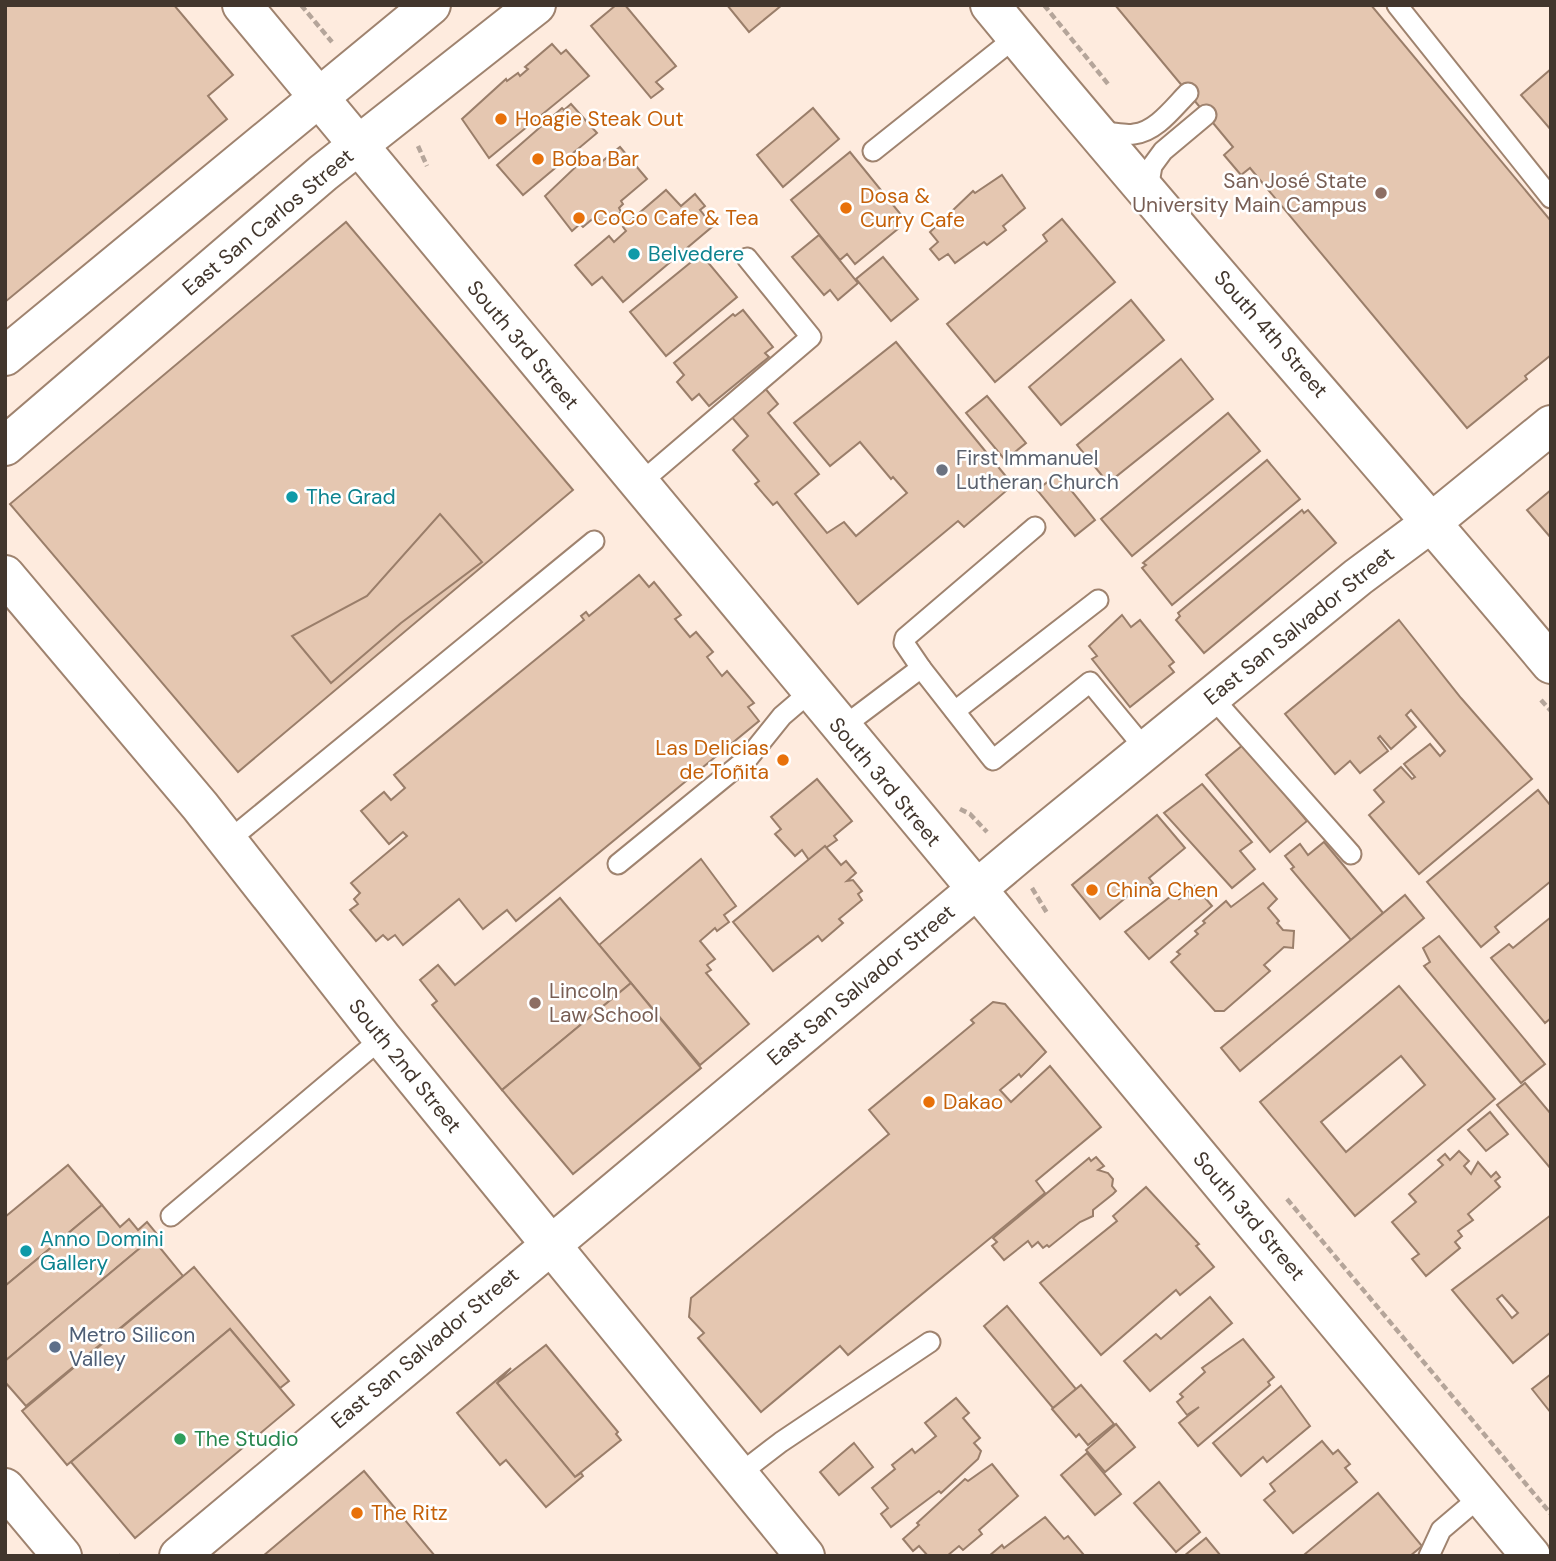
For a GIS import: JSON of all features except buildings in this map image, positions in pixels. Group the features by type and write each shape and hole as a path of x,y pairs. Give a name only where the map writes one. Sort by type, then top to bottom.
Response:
{"street":[{"name":"South 3rd Street","path":"242,5 810,692 1531,1556"},
{"path":"5,356 431,5"},
{"name":"East San Carlos Street","path":"5,446 358,146 536,5"},
{"name":"South 4th Street","path":"990,5 1094,132 1205,257 1551,664"},
{"name":"East San Salvador Street","path":"179,1556 550,1244 1211,696 1551,425"},
{"name":"South 2nd Street","path":"5,575 228,841 382,1038 805,1556"},
{"path":"5,1488 62,1556"}],"lane":[{"path":"1397,5 1551,198"},
{"path":"873,151 1016,37"},
{"path":"1094,132 1115,130 1134,134 1146,131 1188,93"},
{"path":"1147,194 1153,166 1163,151 1206,115"},
{"path":"639,484 811,337 747,258"},
{"path":"1035,527 905,638 904,643 993,760 998,760 1090,682 1146,750"},
{"path":"228,841 594,541"},
{"path":"954,711 1098,600"},
{"path":"841,729 921,668"},
{"path":"618,864 749,757 782,716 810,692"},
{"path":"1211,696 1351,854"},
{"path":"171,1216 382,1038"},
{"path":"738,1475 781,1442 930,1342"},
{"path":"1429,1556 1441,1530 1481,1496"}],"path":[{"path":"301,5 326,36"},
{"path":"1042,901 1056,924"},
{"path":"1281,1192 1551,1514"}],"place":[{"name":"Hoagie Steak Out","path":"501,119"},
{"name":"Boba Bar","path":"538,159"},
{"name":"San José State University Main Campus","path":"1381,193"},
{"name":"Dosa & Curry Cafe","path":"846,208"},
{"name":"CoCo Cafe & Tea","path":"579,218"},
{"name":"Belvedere","path":"634,254"},
{"name":"First Immanuel Lutheran Church","path":"942,470"},
{"name":"The Grad","path":"292,497"},
{"name":"Las Delicias de Toñita","path":"783,760"},
{"name":"China Chen","path":"1092,890"},
{"name":"Lincoln Law School","path":"535,1003"},
{"name":"Dakao","path":"929,1102"},
{"name":"Anno Domini Gallery","path":"26,1251"},
{"name":"Metro Silicon Valley","path":"55,1347"},
{"name":"The Studio","path":"180,1439"},
{"name":"The Ritz","path":"357,1513"}]}
